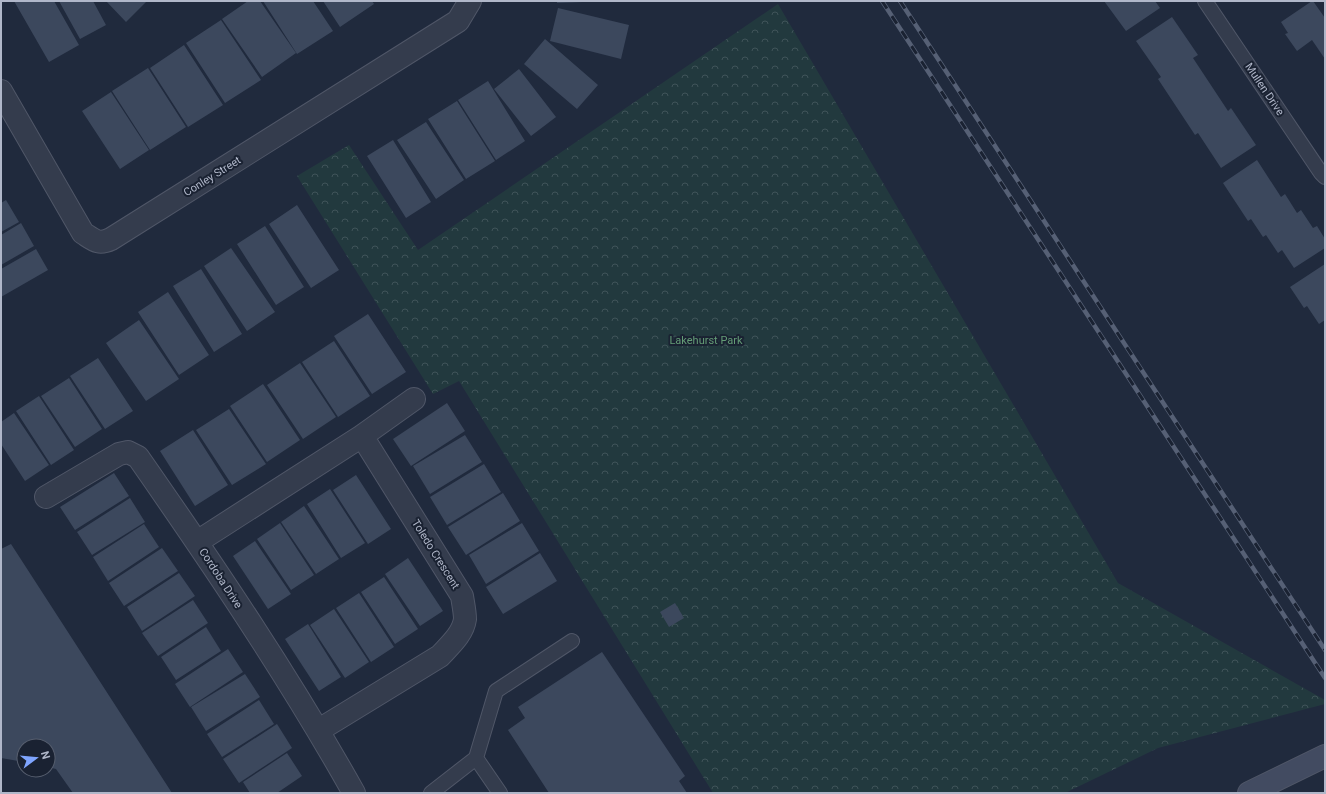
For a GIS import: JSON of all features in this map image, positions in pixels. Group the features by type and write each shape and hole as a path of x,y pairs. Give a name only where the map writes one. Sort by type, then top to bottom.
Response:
{"main road":[{"path":"1249,793 1268,788 1325,756"}],"street":[{"name":"Conley Street","path":"1,91 83,233 96,241 104,242 458,20 470,1"},
{"path":"197,542 362,436 414,399"},
{"name":"Toledo Crescent","path":"319,730 440,656 455,640 464,619 462,596 362,436"},
{"name":"Cordoba Drive","path":"46,497 119,454 128,452 138,457 197,542 319,730 354,793"}],"lane":[{"name":"Mullen Drive","path":"1205,1 1321,173 1325,176"},
{"path":"431,793 476,758 496,691 572,641"},
{"path":"476,758 500,793"}],"green space":[{"name":"Lakehurst Park","path":"778,4 1118,583 1325,700 1325,704 1158,748 1065,793 713,793 459,381 433,394 297,176 349,145 418,250"}],"building":[{"path":"14,1 54,1 79,45 49,62"},
{"path":"59,1 93,1 106,25 80,39"},
{"path":"106,1 147,1 126,22"},
{"path":"248,1 260,1 296,53 262,77 222,19"},
{"path":"263,1 313,1 333,31 297,54"},
{"path":"323,1 372,1 374,4 340,27"},
{"path":"557,1 583,1 583,2 557,3"},
{"path":"1104,1 1155,1 1160,8 1126,31"},
{"path":"1312,1 1325,18 1325,59 1312,40 1297,51 1285,34 1288,33 1281,22"},
{"path":"558,8 629,25 621,59 550,41"},
{"path":"1172,17 1198,55 1193,58 1228,111 1231,108 1256,145 1221,168 1198,133 1195,135 1158,79 1161,77 1136,41"},
{"path":"221,20 261,80 225,103 186,43"},
{"path":"545,39 598,85 577,109 524,64"},
{"path":"184,45 223,105 188,127 150,68"},
{"path":"148,68 186,127 150,150 112,91"},
{"path":"519,69 556,117 531,136 494,89"},
{"path":"488,81 525,141 496,160 458,100"},
{"path":"111,92 149,150 120,169 82,111"},
{"path":"457,101 495,161 466,179 428,119"},
{"path":"426,122 464,180 436,199 397,140"},
{"path":"393,140 431,202 406,218 367,156"},
{"path":"1257,160 1281,197 1285,194 1297,213 1301,210 1313,228 1317,226 1325,239 1325,248 1294,268 1282,250 1278,253 1266,235 1263,237 1251,219 1248,221 1223,183"},
{"path":"6,200 19,222 1,232 1,203"},
{"path":"297,205 339,270 311,288 269,224"},
{"path":"21,223 34,246 1,265 1,235"},
{"path":"265,226 304,287 276,305 237,244"},
{"path":"231,248 275,312 247,331 204,266"},
{"path":"36,249 48,270 1,297 1,269"},
{"path":"1325,264 1325,320 1319,324 1307,306 1304,308 1290,287"},
{"path":"201,269 242,334 214,352 173,286"},
{"path":"168,292 209,355 179,375 138,312"},
{"path":"368,314 406,372 372,394 334,336"},
{"path":"139,320 179,379 146,401 106,343"},
{"path":"334,341 370,396 338,417 302,362"},
{"path":"98,358 133,411 105,429 70,376"},
{"path":"300,363 336,417 303,439 267,385"},
{"path":"69,378 102,429 75,447 41,396"},
{"path":"263,384 300,440 267,462 230,406"},
{"path":"39,396 74,450 51,465 16,411"},
{"path":"447,403 465,431 411,466 393,439"},
{"path":"229,409 266,464 232,485 196,430"},
{"path":"14,413 49,465 25,481 1,444 1,422"},
{"path":"193,430 228,485 195,506 160,451"},
{"path":"465,435 482,462 430,494 413,466"},
{"path":"484,464 501,492 447,525 430,497"},
{"path":"114,473 129,496 75,530 60,507"},
{"path":"356,475 391,529 368,544 333,490"},
{"path":"330,489 365,543 341,558 307,504"},
{"path":"503,493 520,521 466,555 448,527"},
{"path":"130,498 145,522 92,555 77,532"},
{"path":"304,506 339,559 316,574 281,522"},
{"path":"280,523 314,575 291,590 257,539"},
{"path":"522,523 539,551 486,584 469,555"},
{"path":"144,524 159,547 108,581 93,557"},
{"path":"255,541 291,594 268,609 233,556"},
{"path":"11,544 172,793 73,793 56,769 56,738 16,738 16,761 1,758 1,549"},
{"path":"162,548 178,571 124,606 109,583"},
{"path":"540,553 557,581 503,614 486,587"},
{"path":"408,558 443,611 420,626 385,574"},
{"path":"179,573 195,596 142,631 127,607"},
{"path":"384,577 418,629 395,644 361,592"},
{"path":"359,593 394,647 371,662 336,608"},
{"path":"193,600 208,623 158,656 142,633"},
{"path":"675,603 684,618 669,627 660,612"},
{"path":"334,609 369,662 345,678 310,625"},
{"path":"308,624 341,677 319,691 285,639"},
{"path":"206,627 221,651 176,680 161,657"},
{"path":"228,649 243,672 190,707 175,684"},
{"path":"602,652 685,776 679,781 687,793 549,793 508,730 525,718 518,707"},
{"path":"245,674 260,697 206,731 191,707"},
{"path":"259,700 274,724 222,757 207,734"},
{"path":"277,724 292,748 239,783 223,759"},
{"path":"287,753 302,776 277,793 250,793 243,782"}],"railway":[{"path":"882,1 1325,678"},
{"path":"900,1 1325,650"}]}
